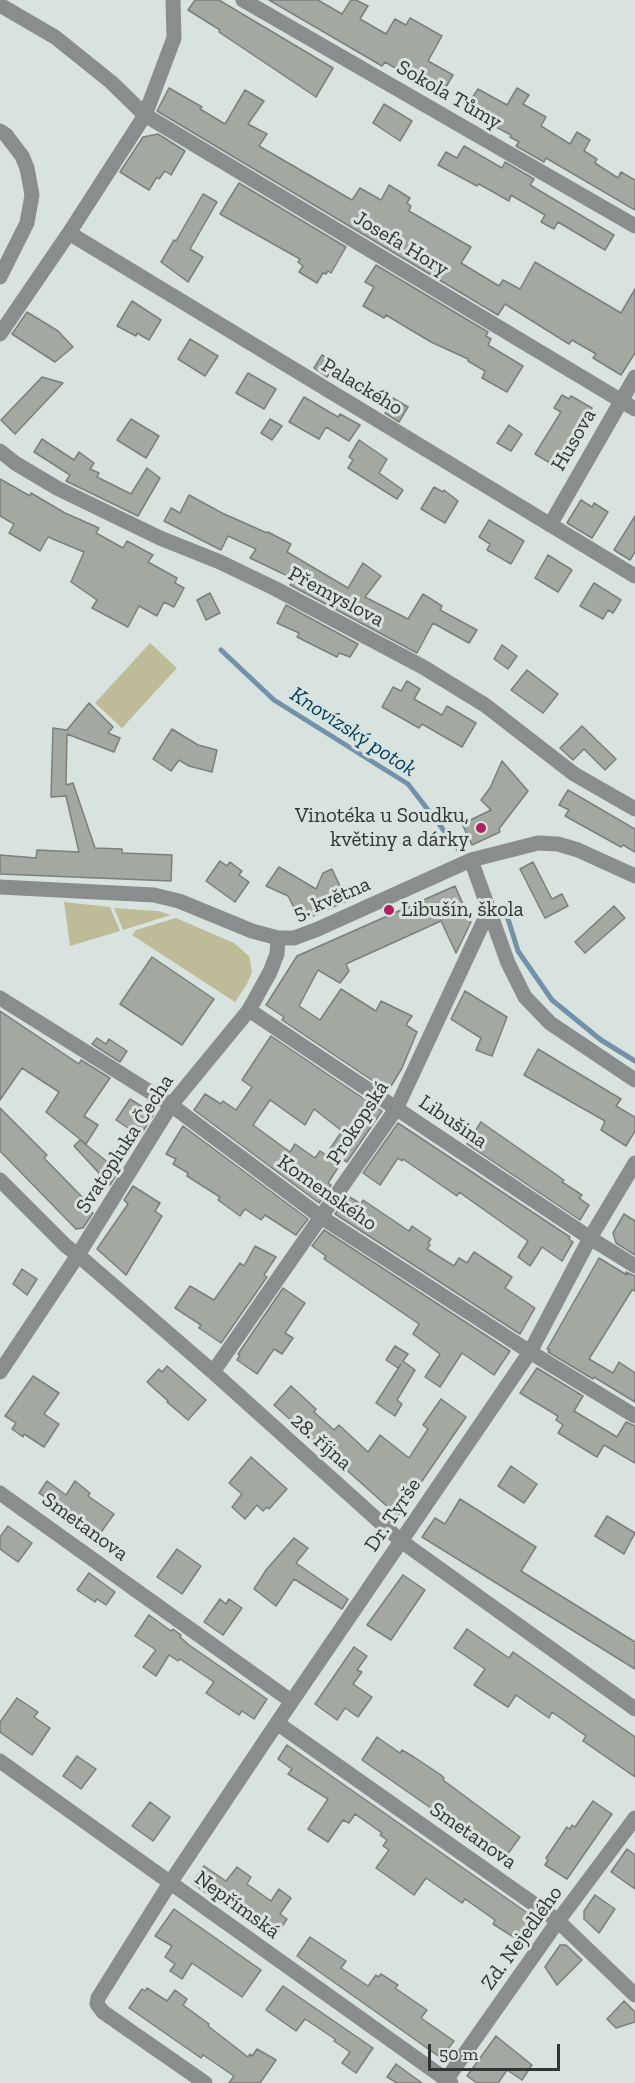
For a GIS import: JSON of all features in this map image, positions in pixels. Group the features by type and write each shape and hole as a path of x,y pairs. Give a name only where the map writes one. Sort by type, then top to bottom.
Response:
{"street":[{"path":"0,334 145,115 174,38 173,0"},
{"name":"Sokola Tůmy","path":"243,0 635,226"},
{"name":"Josefa Hory","path":"0,5 55,37 111,82 145,115 635,409"},
{"path":"0,131 6,135 22,156 27,168 32,195 27,223 0,277"},
{"name":"Palackého","path":"69,233 635,576"},
{"name":"Husova","path":"550,525 635,377"},
{"name":"Přemyslova","path":"0,451 15,463 57,488 160,538 276,589 423,667 485,705 579,778 635,809"},
{"name":"5. května","path":"0,887 154,895 179,901 252,931 278,938 294,938 471,860 538,843 558,844 578,849 635,876"},
{"path":"471,860 508,963 525,998 550,1023 635,1080"},
{"name":"Prokopská","path":"213,1372 396,1109 489,910"},
{"name":"Svatopluka Čecha","path":"0,1372 78,1255 171,1105 249,1010 270,972 277,954 278,938"},
{"name":"Komenského","path":"0,998 171,1105 321,1217 530,1352 635,1416"},
{"name":"Libušina","path":"249,1010 635,1266"},
{"name":"Dr. Tyrše","path":"205,2083 103,2012 97,2004 98,1998 170,1883 291,1701 530,1352 590,1238 635,1162"},
{"name":"28. října","path":"0,1180 66,1246 213,1372 400,1541 635,1709"},
{"name":"Smetanova","path":"0,1493 291,1701"},
{"name":"Smetanova","path":"277,1723 558,1921 635,1995"},
{"name":"Nepřímská","path":"0,1761 447,2082"},
{"name":"Zd. Nejedlého","path":"447,2082 558,1921 635,1818"}],"shaded area":[{"path":"150,643 177,668 122,728 95,703"},
{"path":"64,902 110,907 120,931 70,946"},
{"path":"114,908 158,911 171,915 123,930"},
{"path":"176,918 234,943 249,956 252,972 235,1002 132,935 136,930"}],"building":[{"path":"195,0 219,0 333,68 316,97 188,10"},
{"path":"269,0 318,0 342,14 351,0 356,0 368,6 360,19 386,34 395,19 406,25 410,18 442,36 428,61 453,75 446,87 442,85 438,93 385,62 382,66"},
{"path":"169,88 202,107 200,109 225,124 245,90 264,101 248,124 267,134 259,146 352,200 360,188 381,200 389,185 410,198 407,203 411,206 409,211 471,247 461,263 499,286 503,280 520,289 535,262 621,313 635,289 635,353 621,375 593,358 596,354 572,340 569,344 505,304 498,315 157,111"},
{"path":"517,88 529,95 523,104 546,117 541,126 570,144 577,132 590,140 584,151 597,159 595,163 618,178 621,172 635,180 635,210 546,158 544,162 516,146 519,142 510,137 511,135 468,112 474,104 470,101 478,89 507,105"},
{"path":"384,104 412,121 400,141 373,123"},
{"path":"158,134 185,151 171,175 165,171 159,179 157,177 149,190 120,172 143,137"},
{"path":"464,146 502,168 505,162 534,179 530,185 614,235 605,250 558,222 554,229 541,222 545,215 511,195 509,201 438,165 446,152 457,158"},
{"path":"239,183 346,247 331,273 328,271 326,274 323,273 317,283 299,272 303,266 298,262 300,259 220,214"},
{"path":"203,194 217,202 190,249 203,257 188,282 161,262"},
{"path":"376,265 488,332 486,336 491,339 488,345 523,366 507,392 482,378 485,371 468,359 431,342 386,315 384,318 363,306 374,287 365,282"},
{"path":"132,301 161,320 149,340 117,326"},
{"path":"27,312 58,331 73,347 55,362 12,334"},
{"path":"190,339 218,356 205,376 178,359"},
{"path":"322,355 336,363 327,377 314,368"},
{"path":"248,373 276,389 264,409 236,393"},
{"path":"42,377 63,383 15,434 1,420"},
{"path":"562,395 569,399 571,396 592,408 557,467 535,454 561,412 554,408"},
{"path":"304,397 338,417 340,414 360,425 349,441 326,427 319,439 289,422"},
{"path":"393,398 408,407 399,422 385,413"},
{"path":"131,419 159,436 146,458 117,440"},
{"path":"270,419 282,426 272,440 261,433"},
{"path":"509,425 522,434 511,451 497,443"},
{"path":"42,439 74,460 79,452 94,463 90,469 99,473 97,477 131,494 147,468 160,478 138,516 66,481 70,475 34,452"},
{"path":"359,440 387,459 379,473 403,490 397,499 348,468 353,460 349,457"},
{"path":"0,479 30,496 31,493 65,513 99,528 96,533 123,548 127,541 153,555 148,562 177,578 175,583 184,588 174,607 164,602 157,616 139,606 128,627 92,608 97,600 71,582 84,552 48,537 40,551 9,533 14,524 0,516"},
{"path":"434,487 443,492 444,490 458,501 445,523 421,509"},
{"path":"189,495 222,513 291,544 287,552 348,588 363,563 381,576 365,597 408,619 423,594 442,606 440,610 477,630 469,643 433,623 417,653 290,585 294,579 250,558 256,549 228,536 221,550 164,521 171,508 180,513"},
{"path":"581,500 592,507 594,503 608,512 592,538 567,523"},
{"path":"635,516 635,552 630,560 614,550"},
{"path":"489,520 524,541 511,564 487,550 490,544 479,537"},
{"path":"548,555 572,570 558,592 535,578"},
{"path":"594,583 621,600 613,613 608,610 603,619 580,606"},
{"path":"210,593 220,613 206,620 197,600"},
{"path":"286,605 358,644 350,657 339,653 337,657 297,637 299,633 277,623"},
{"path":"502,645 517,656 508,669 494,659"},
{"path":"527,670 558,694 543,713 511,690"},
{"path":"407,681 420,689 414,699 442,715 447,706 476,723 462,747 422,724 419,728 382,707 393,687 401,691"},
{"path":"89,703 113,727 108,733 120,738 114,752 67,734 66,785 73,783 95,848 122,849 122,853 172,855 171,881 0,874 0,855 36,858 37,850 79,852 66,796 51,797 53,728 67,730"},
{"path":"582,726 616,759 605,770 584,749 573,760 560,748"},
{"path":"172,729 198,745 217,750 212,772 189,766 179,760 171,771 153,759"},
{"path":"502,761 528,791 499,829 500,832 472,845 462,824 491,810 481,800 490,788"},
{"path":"568,790 635,829 635,852 623,845 621,847 565,816 569,810 559,805"},
{"path":"220,861 227,866 230,862 242,871 239,875 249,882 235,902 206,881"},
{"path":"533,862 552,899 562,894 568,906 545,918 520,869"},
{"path":"279,867 316,889 323,873 332,869 347,901 301,921 288,896 266,886"},
{"path":"455,886 471,922 456,953 441,921 346,964 349,971 340,983 318,970 299,1006 320,1020 341,989 376,1011 381,1001 412,1016 406,1025 417,1032 402,1068 388,1091 282,1020 284,1017 266,1005 297,956"},
{"path":"614,906 625,918 585,953 575,942"},
{"path":"152,957 214,999 182,1045 120,1004"},
{"path":"465,991 507,1017 492,1056 476,1050 481,1038 451,1019"},
{"path":"0,1011 79,1064 81,1060 110,1078 84,1116 98,1125 86,1144 46,1112 59,1092 22,1068 0,1100"},
{"path":"271,1036 382,1111 347,1162 343,1160 328,1183 331,1185 319,1203 194,1110 205,1094 221,1104 223,1101 236,1110 252,1087 242,1080","holes":["270,1100 305,1125 314,1109 342,1131 326,1155 320,1151 315,1158 295,1144 290,1152 253,1125"]},
{"path":"97,1038 106,1044 109,1039 127,1051 120,1062 92,1044"},
{"path":"538,1049 621,1099 616,1106 635,1117 635,1131 626,1146 601,1130 605,1121 524,1075"},
{"path":"130,1099 154,1114 140,1136 116,1120"},
{"path":"0,1108 47,1155 44,1158 90,1205 87,1208 93,1213 83,1228 76,1229 0,1151"},
{"path":"481,1122 582,1195 579,1198 589,1205 580,1220 467,1144"},
{"path":"398,1123 570,1237 569,1239 573,1242 562,1261 542,1247 530,1266 518,1257 528,1241 459,1192 457,1196 403,1159 402,1161 398,1158 380,1185 363,1173"},
{"path":"183,1126 308,1219 296,1235 265,1215 261,1220 245,1209 240,1216 218,1200 220,1197 173,1164 176,1159 166,1154"},
{"path":"80,1140 119,1171 110,1185 74,1146"},
{"path":"133,1186 160,1203 155,1211 162,1216 126,1275 97,1249 128,1204 124,1200"},
{"path":"348,1196 361,1204 363,1200 409,1231 412,1226 431,1239 427,1249 454,1266 459,1258 467,1263 474,1252 512,1277 505,1288 535,1308 520,1334 335,1214"},
{"path":"624,1214 635,1221 635,1255 616,1243 613,1233"},
{"path":"324,1230 510,1351 494,1375 462,1353 440,1387 425,1377 440,1354 413,1334 419,1324 324,1259 326,1256 312,1246"},
{"path":"255,1246 276,1257 264,1275 267,1277 221,1343 199,1328 201,1325 175,1308 190,1286 214,1300 240,1263 244,1266"},
{"path":"599,1258 627,1275 626,1272 635,1276 635,1291 632,1290 589,1359 613,1373 619,1362 635,1373 635,1402 548,1352 550,1350 547,1349"},
{"path":"22,1269 37,1279 27,1295 13,1284"},
{"path":"283,1288 305,1303 285,1333 293,1338 282,1354 274,1349 257,1374 237,1360 240,1355 238,1354"},
{"path":"395,1346 408,1354 403,1361 415,1370 397,1400 402,1404 395,1416 376,1403 401,1364 398,1368 386,1360"},
{"path":"167,1366 206,1400 188,1420 147,1382 159,1369 162,1372"},
{"path":"537,1368 583,1396 574,1411 617,1437 626,1422 635,1426 635,1463 604,1445 597,1457 558,1433 563,1425 556,1420 558,1416 520,1393"},
{"path":"33,1376 59,1393 44,1414 59,1424 44,1447 12,1429 16,1423 5,1416"},
{"path":"291,1386 316,1409 314,1412 334,1430 339,1425 368,1452 380,1435 409,1458 428,1429 423,1425 441,1399 466,1417 398,1516 274,1405"},
{"path":"251,1457 287,1489 269,1509 267,1507 263,1511 257,1505 245,1519 232,1507 242,1494 229,1483"},
{"path":"511,1466 537,1484 524,1503 498,1486"},
{"path":"47,1481 66,1495 75,1481 90,1493 88,1496 114,1514 99,1535 39,1493"},
{"path":"460,1499 536,1547 521,1571 635,1642 635,1669 422,1537 435,1518 445,1524"},
{"path":"607,1516 635,1533 624,1554 595,1536"},
{"path":"8,1526 32,1543 18,1562 0,1549 0,1537"},
{"path":"294,1538 308,1548 296,1563 348,1599 342,1609 294,1579 276,1606 254,1589 266,1570"},
{"path":"177,1549 201,1566 182,1594 157,1577"},
{"path":"89,1573 115,1592 106,1605 97,1599 95,1602 77,1590"},
{"path":"403,1575 425,1590 391,1640 367,1625"},
{"path":"220,1599 226,1604 229,1599 242,1608 223,1635 204,1622"},
{"path":"149,1615 171,1631 173,1629 189,1645 267,1699 254,1719 242,1711 239,1715 206,1693 214,1682 180,1659 178,1661 169,1655 156,1676 143,1667 156,1650 135,1636"},
{"path":"467,1629 509,1658 513,1652 635,1737 635,1777 583,1741 586,1736 552,1712 549,1718 516,1695 508,1707 474,1685 485,1669 454,1648"},
{"path":"354,1647 367,1656 357,1670 362,1672 353,1684 372,1697 358,1717 345,1708 337,1720 315,1704"},
{"path":"17,1698 38,1712 34,1717 50,1728 32,1755 0,1732 0,1722"},
{"path":"377,1737 400,1753 402,1750 441,1775 443,1780 520,1837 504,1859 362,1760"},
{"path":"287,1745 539,1921 523,1943 493,1924 495,1920 465,1899 462,1903 426,1878 414,1895 376,1868 389,1850 383,1846 387,1840 380,1835 382,1833 355,1814 349,1823 343,1820 328,1842 308,1829 328,1799 288,1774 292,1769 278,1759"},
{"path":"77,1756 96,1769 81,1789 63,1776"},
{"path":"593,1801 612,1814 567,1879 545,1865 548,1860 546,1858 567,1827 570,1829 572,1825 575,1827"},
{"path":"150,1802 170,1817 153,1841 132,1826"},
{"path":"627,1849 635,1855 635,1889 611,1872"},
{"path":"204,1866 226,1881 237,1867 251,1877 247,1884 271,1901 279,1889 291,1898 280,1914 287,1919 273,1940 192,1883"},
{"path":"595,1895 615,1909 599,1933 584,1919 584,1911"},
{"path":"174,1909 261,1970 242,1997 192,1963 182,1979 170,1971 175,1964 165,1957 172,1946 155,1936"},
{"path":"310,1937 346,1961 341,1968 368,1986 376,1975 378,1977 381,1974 398,1985 395,1988 427,2010 421,2018 454,2041 441,2058 297,1956"},
{"path":"560,1945 566,1945 582,1960 557,1985 545,1967"},
{"path":"283,1986 373,2048 356,2073 342,2063 350,2052 334,2041 335,2039 305,2019 296,2031 266,2010"},
{"path":"147,1988 167,2001 175,1990 187,1999 183,2005 248,2057 250,2054 252,2056 257,2049 276,2060 260,2083 229,2083 234,2076 203,2055 201,2058 129,2008 142,1989 145,1991"},
{"path":"624,2001 635,2012 635,2022 616,2028 607,2019"},
{"path":"496,2036 532,2065 522,2080 507,2070 498,2083 477,2083 467,2076"},
{"path":"396,2064 422,2083 397,2083 387,2077"}],"waterway":[{"name":"Knovízský potok","path":"221,650 274,700 408,784 459,850"},
{"name":"Knovízský potok","path":"504,906 518,951 552,1000 601,1040 635,1061"}],"place":[{"name":"Vinotéka u Soudku, květiny a dárky","path":"481,828"},
{"name":"Libušín, škola","path":"389,910"}]}
